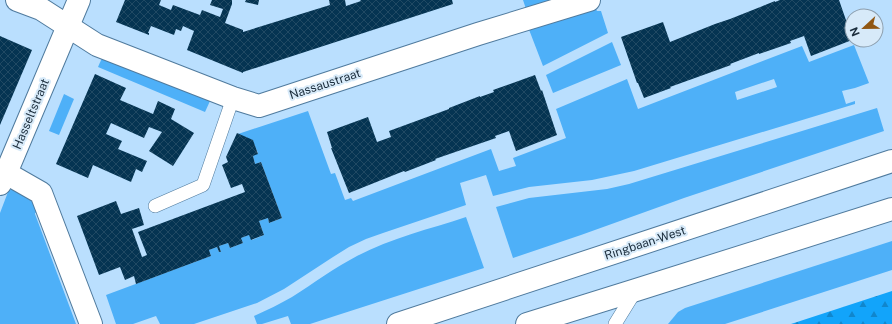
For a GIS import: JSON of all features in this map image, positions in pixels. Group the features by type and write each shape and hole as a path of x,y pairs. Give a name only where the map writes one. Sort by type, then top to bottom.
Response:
{"street":[{"name":"Nassaustraat","path":"17,0 41,9 97,45 233,98 259,106 589,0"},
{"name":"Hasseltstraat","path":"79,0 3,178 41,193 91,324"},
{"name":"Ringbaan-West","path":"398,324 892,161"},
{"path":"527,324 892,209"}],"lane":[{"path":"155,206 203,185 233,98"},
{"path":"615,324 636,290"}],"shaded area":[{"path":"523,0 555,0 526,9"},
{"path":"594,5 597,11 601,11 608,33 543,66 528,27"},
{"path":"612,42 621,65 553,93 546,75"},
{"path":"802,46 809,62 846,48 855,48 869,83 842,91 846,104 855,101 855,104 634,171 592,180 529,187 493,196 486,175 460,183 466,205 366,239 349,247 284,289 257,303 194,324 160,324 156,316 133,324 116,324 106,295 211,256 209,250 217,247 219,252 221,252 219,246 228,243 230,248 243,243 241,238 249,235 252,240 264,235 259,221 268,218 269,223 282,218 261,162 255,164 253,156 258,153 253,141 238,134 308,111 331,174 335,173 345,200 351,198 353,201 491,149 499,171 516,166 513,158 566,138 556,109 627,79 638,109","holes":["774,79 777,87 737,100 735,92"]},
{"path":"102,58 210,101 205,112 98,67"},
{"path":"64,94 74,99 59,135 49,131"},
{"path":"877,108 884,131 684,198 513,258 496,207 529,198 607,189 629,184"},
{"path":"13,188 35,200 41,211 35,214 76,324 0,324 0,213 8,192"},
{"path":"466,217 484,268 310,324 291,324 288,316 262,324 257,324 254,316 292,297 357,256 383,244"},
{"path":"892,241 892,270 725,324 668,324 678,312 685,308"}],"green space":[{"path":"892,291 892,324 791,324"}],"building":[{"path":"125,0 161,0 159,5 171,10 173,5 200,15 202,10 220,17 223,9 210,5 212,0 232,0 225,23 243,30 243,32 330,5 329,0 345,0 346,6 361,1 360,0 452,0 453,4 243,73 187,50 194,31 183,26 181,31 176,29 174,35 151,26 148,33 149,35 116,22"},
{"path":"246,0 259,0 258,5 245,2"},
{"path":"780,0 839,0 844,14 844,43 811,56 804,36 790,41 791,43 759,53 644,98 637,83 621,37 663,22 670,42"},
{"path":"0,36 32,50 0,125"},
{"path":"95,74 126,88 120,100 153,114 158,101 175,109 171,119 194,133 173,166 149,151 162,132 149,127 144,138 111,123 106,134 122,141 118,149 147,161 142,172 136,169 131,182 93,165 88,178 56,164"},
{"path":"535,75 541,91 542,90 557,135 516,151 509,131 495,136 496,138 435,159 436,160 349,193 331,148 327,132 368,117 377,142 391,137 389,131"},
{"path":"237,133 253,140 258,154 253,156 255,164 261,162 282,218 269,223 268,218 259,221 264,235 251,240 249,235 241,238 243,243 230,248 228,243 219,246 221,252 219,252 217,247 209,250 211,256 136,284 134,276 125,280 120,267 99,275 77,216 116,201 121,214 139,208 144,225 132,229 142,257 147,255 138,232 245,192 242,184 231,188 222,165 228,162 226,157"}]}
